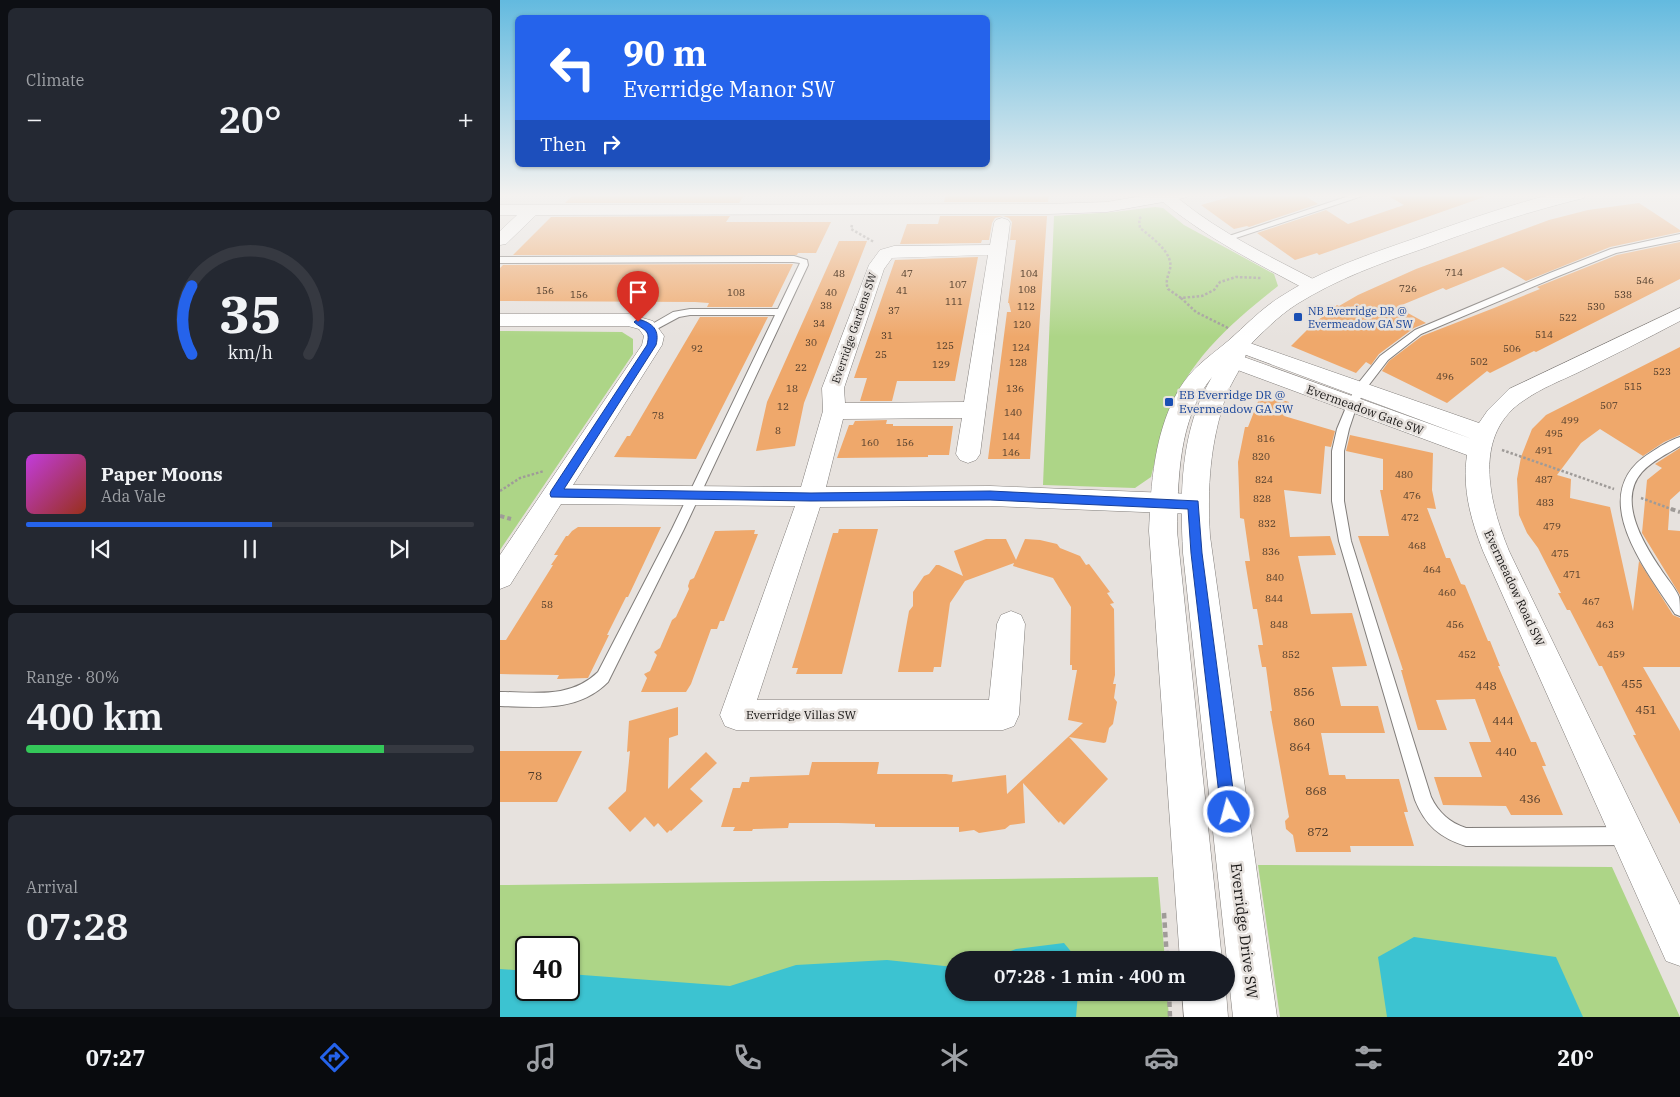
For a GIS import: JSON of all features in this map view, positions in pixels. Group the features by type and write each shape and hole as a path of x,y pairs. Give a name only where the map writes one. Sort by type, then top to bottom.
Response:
{"street":[{"path":"968,454 999,241"},
{"path":"1229,241 1313,286"},
{"name":"Everridge Drive SW","path":"1200,951 1166,560 1179,503 1195,475 1205,422 1234,350 1268,315 1313,286 1356,266 1425,241"},
{"name":"Everridge Gardens SW","path":"811,497 834,411 833,388 875,269 886,254 902,250 998,250"},
{"name":"Evermeadow Road SW","path":"1680,314 1526,388 1504,405 1482,443 1477,478 1480,510 1486,527 1680,947"},
{"path":"500,320 629,320 646,325 654,336 652,345 500,577"},
{"name":"Evermeadow Gate SW","path":"1234,350 1482,443"},
{"path":"834,411 974,410"},
{"path":"555,494 811,497 982,496 1179,503"},
{"name":"Everridge Villas SW","path":"811,497 736,715 1003,716 1011,624"},
{"name":"Everridge Drive SW","path":"1179,503 1196,553 1255,1017"},
{"path":"1193,868 1236,868"},
{"path":"1205,1001 1206,1017"}],"lane":[{"path":"1628,836 1466,837 1449,832 1428,811 1346,541 1338,501 1338,451 1356,397 1384,358 1418,332 1614,251 1659,241"},
{"path":"500,260 799,260 804,262 694,496 610,666 596,686 581,695 567,699 500,699"},
{"path":"650,329 676,314 683,313 781,312"},
{"path":"1680,441 1642,465 1631,478 1626,493 1627,515 1637,541 1680,610"}],"path":[{"path":"873,241 877,244"},
{"path":"1158,241 1166,253 1171,267 1166,278 1166,288 1181,298 1234,350"},
{"path":"1181,298 1202,296 1214,290 1220,282 1236,278 1263,278"},
{"path":"1482,443 1680,512"},
{"path":"500,491 515,480 532,472 570,470"},
{"path":"1169,1001 1170,1017"}],"green space":[{"path":"1053,241 1214,241 1274,274 1278,286 1212,344 1186,379 1167,418 1151,477 1135,488 1043,485"},
{"path":"500,331 622,332 633,339 633,354 500,550"},
{"path":"1258,865 1612,867 1680,1017 1280,1017"},
{"path":"1158,877 1164,951 945,951 945,1001 1168,1001 1169,1017 500,1017 500,885"}],"water":[{"path":"1414,937 1556,957 1583,1017 1387,1017 1378,957"},
{"path":"1064,943 1071,951 1011,951"},
{"path":"887,960 945,966 945,1001 1077,1001 1076,1017 500,1017 500,969 515,970 515,1001 580,1001 580,975 730,986 796,965"}],"building":[{"path":"527,241 822,241 816,253 798,253 797,255 513,255"},
{"path":"839,241 867,241 804,403 795,446 756,451 767,402"},
{"path":"901,241 982,241 981,243 900,244"},
{"path":"1016,241 1045,241 1030,459 988,459 1007,312 1011,312 1008,303"},
{"path":"1269,241 1358,241 1319,255 1317,253 1295,260"},
{"path":"1491,241 1636,241 1610,247 1526,281 1503,267 1446,290 1443,288 1397,307 1426,323 1414,328 1379,354 1371,365 1366,362 1356,373 1291,346 1312,325 1337,305 1339,306 1358,295 1416,269"},
{"path":"1680,242 1680,279 1536,352 1534,351 1490,373 1487,371 1447,403 1382,371 1389,361 1422,336 1540,289 1537,287 1617,255"},
{"path":"978,257 955,381 897,381 892,401 860,401 867,378 854,378 895,260"},
{"path":"793,264 772,307 707,307 709,303 695,302 500,301 500,268 503,265"},
{"path":"700,317 768,317 696,459 614,457 627,436 630,436"},
{"path":"1680,347 1680,435 1664,442 1643,456 1600,429 1581,443 1557,475 1571,479 1570,498 1610,507 1633,611 1639,561 1673,615 1680,618 1680,667 1643,667 1680,731 1680,824 1633,735 1636,735 1602,666 1599,666 1570,610 1567,610 1558,593 1561,593 1538,548 1527,533 1519,515 1517,479 1521,457 1532,429 1546,415"},
{"path":"1261,394 1289,402 1284,416 1335,431 1331,447 1325,446 1321,494 1284,490 1290,537 1330,536 1336,555 1298,556 1311,614 1352,613 1367,666 1332,667 1341,706 1378,706 1385,733 1321,733 1329,775 1345,775 1346,779 1399,779 1408,812 1404,812 1414,846 1350,846 1351,852 1296,852 1293,835 1286,829 1285,821 1289,817 1270,711 1272,711 1266,667 1262,667 1258,645 1263,645 1257,609 1253,609 1245,561 1250,561 1244,519 1240,518 1238,462 1245,427 1248,427"},
{"path":"887,420 886,424 893,424 893,426 953,426 949,455 837,458 849,425 853,425 855,421"},
{"path":"1350,435 1433,453 1432,490 1436,509 1427,508 1446,558 1450,558 1461,584 1465,585 1488,641 1490,641 1500,666 1498,666 1531,742 1536,742 1546,766 1542,766 1563,815 1511,815 1506,806 1443,805 1434,777 1482,777 1469,742 1491,742 1475,699 1436,700 1447,730 1418,730 1401,670 1403,670 1358,536 1389,536 1380,490 1383,490 1383,459 1346,451"},
{"path":"1680,448 1680,491 1670,500 1668,530 1680,531 1680,595 1642,533 1647,480 1662,468 1655,464"},
{"path":"578,527 661,527 628,597 626,597 607,635 609,635 588,678 557,679 559,675 500,674 500,640 506,640 553,565 551,565 558,555 554,555 566,536"},
{"path":"839,529 878,529 842,674 796,674 798,668 792,668 833,533 838,533"},
{"path":"755,530 754,534 758,534 724,621 720,621 717,629 711,629 691,684 686,692 641,692 647,678 644,674 650,671 657,655 654,652 660,648 672,620 676,617 689,589 690,580 694,578 715,531"},
{"path":"986,539 1006,539 1016,560 1025,539 1057,544 1060,548 1080,556 1086,565 1089,564 1110,592 1107,593 1114,603 1110,604 1114,609 1115,675 1113,684 1116,684 1114,698 1117,702 1113,724 1109,728 1106,742 1104,743 1069,737 1108,779 1064,825 1060,821 1059,823 1023,783 1025,823 1010,825 1005,829 979,833 974,830 959,832 959,827 875,827 875,824 838,823 789,823 788,828 753,829 752,831 733,831 735,827 721,827 733,788 740,788 742,782 749,782 750,777 809,775 812,762 879,762 877,774 946,774 953,775 952,782 1006,775 1007,794 1083,723 1068,720 1077,670 1072,670 1072,665 1070,665 1071,607 1053,578 1013,566 1014,563 965,581 950,603 941,667 934,667 933,672 898,672 909,611 913,606 913,592 924,576 929,574 936,565 963,576 954,551"},
{"path":"678,707 678,735 669,738 668,789 706,752 717,763 690,789 703,801 667,833 658,823 654,827 645,817 630,832 608,808 626,791 630,751 627,752 629,721"},
{"path":"500,751 582,751 557,802 500,802"}],"place":[{"name":"NB Everridge DR @ Evermeadow GA SW","path":"1298,317"},
{"name":"EB Everridge DR @ Evermeadow GA SW","path":"1169,402"}],"route":[{"path":"638,322 646,325 652,332 654,336 652,345 555,494 811,497 940,495 1194,504 1196,553 1229,812"}]}
